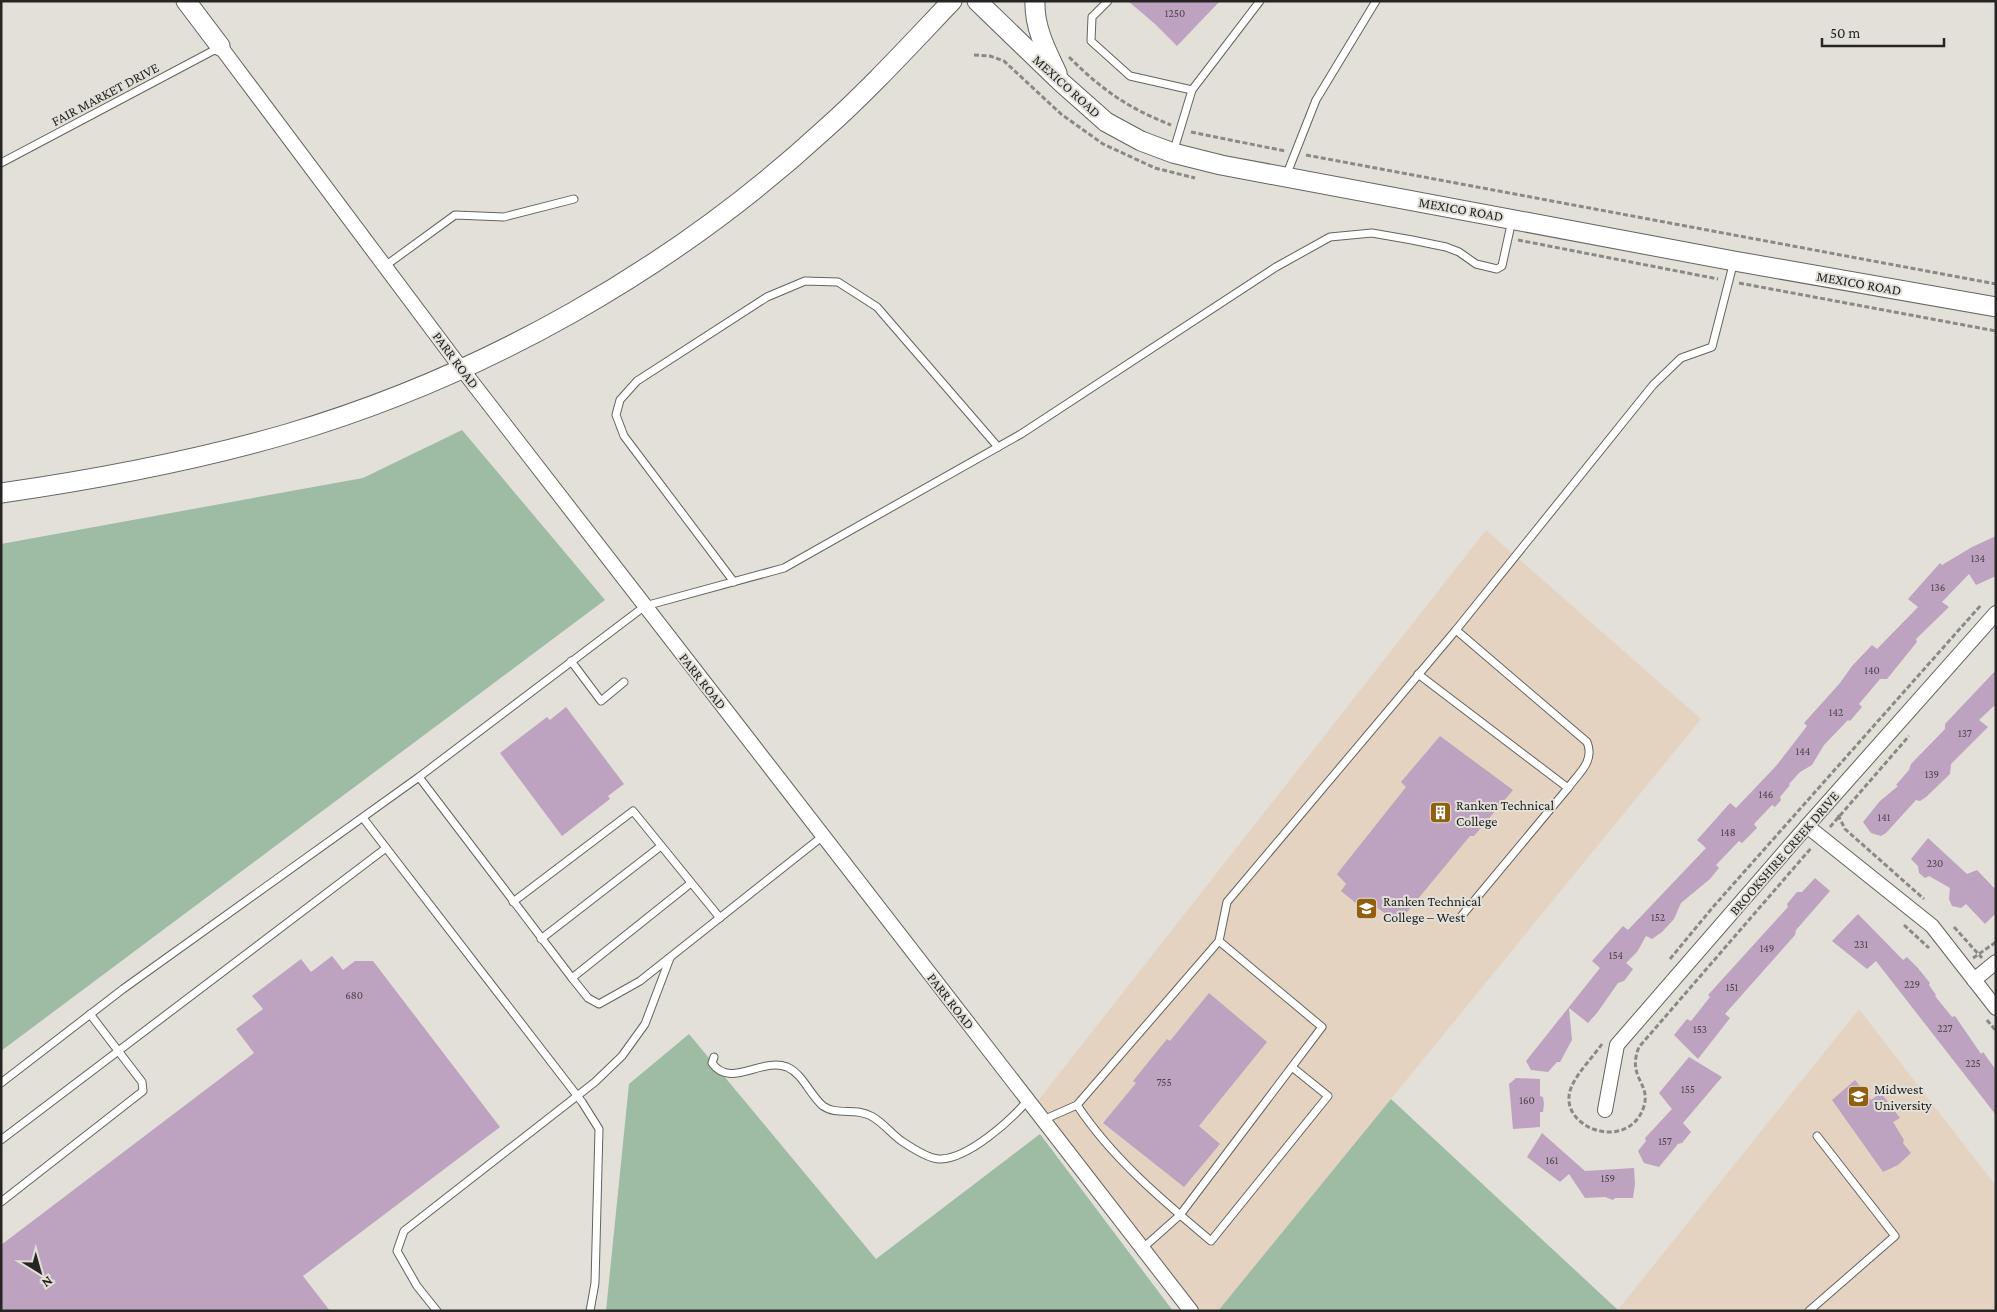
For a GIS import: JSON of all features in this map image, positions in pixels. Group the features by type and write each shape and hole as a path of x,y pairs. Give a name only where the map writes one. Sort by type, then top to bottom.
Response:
{"main road":[{"path":"186,1 220,46"},
{"path":"1,493 136,470 246,445 356,411 462,368 585,304 638,272 730,208 824,131 952,1"},
{"name":"MEXICO ROAD","path":"977,1 1062,83 1106,122 1141,141 1173,153 1286,177 1996,307"},
{"path":"1035,1 1035,12 1041,38 1062,83"}],"street":[{"name":"PARR ROAD","path":"220,46 462,368 1191,1311"},
{"name":"BROOKSHIRE CREEK DRIVE","path":"1605,1110 1617,1045 1802,831 1996,613"},
{"path":"1802,831 1932,926 1996,1008"},
{"path":"1974,980 1996,962"}],"lane":[{"path":"1108,1 1092,17 1091,41 1130,76 1192,90"},
{"path":"1173,153 1192,90 1260,1"},
{"path":"1286,177 1316,100 1376,1"},
{"name":"FAIR MARKET DRIVE","path":"1,163 220,46"},
{"path":"385,266 454,215 504,217 574,199"},
{"path":"1,1083 90,1014 419,777 645,606 784,568 998,447 1276,266 1330,237 1372,234 1420,242 1446,247 1459,252 1476,264 1498,269 1502,266 1512,219"},
{"path":"1043,1120 1077,1105 1219,941 1227,902 1456,630 1653,385 1681,358 1712,347 1734,260"},
{"path":"734,582 624,436 616,415 620,400 637,381 767,297 805,281 838,282 846,287 877,308 998,447"},
{"path":"1456,630 1587,742 1590,750 1589,761 1459,919"},
{"path":"571,662 601,700 624,682"},
{"path":"1418,674 1568,788"},
{"path":"419,777 572,978 588,998 599,1004 640,981 823,836"},
{"path":"513,902 633,811 720,918"},
{"path":"363,818 577,1096 599,1129 595,1283 590,1311"},
{"path":"541,938 662,846"},
{"path":"1,1140 386,848"},
{"path":"572,978 692,883"},
{"path":"1143,1248 1180,1215 1322,1027 1219,941"},
{"path":"437,1311 417,1286 397,1251 404,1231 577,1096 622,1056 645,1024 670,957"},
{"path":"1,1202 142,1091 142,1082 90,1014"},
{"path":"714,1057 712,1063 724,1073 735,1074 762,1066 786,1066 793,1070 818,1101 829,1109 864,1112 876,1119 904,1143 939,1160 955,1157 969,1150 1018,1112 1028,1100"},
{"path":"1077,1105 1092,1128 1128,1168 1211,1241 1328,1096 1292,1067"},
{"path":"1810,1311 1895,1236 1817,1136"}],"path":[{"path":"1069,56 1115,97 1138,112 1202,136 1996,284"},
{"path":"1802,831 1818,852"},
{"path":"1898,920 1933,952"},
{"path":"1963,966 1996,942"},
{"path":"1984,1017 1996,1031"}],"shaded area":[{"name":"Ranken Technical College – West","path":"1486,530 1701,719 1218,1311 1191,1311 1033,1107"},
{"name":"Midwest University","path":"1859,1009 1996,1186 1996,1311 1617,1311"}],"green space":[{"path":"462,430 605,600 1,1051 1,544 363,478"},
{"path":"689,1034 876,1259 1040,1134 1173,1311 606,1311 629,1084"},
{"path":"1391,1099 1618,1310 1218,1311"}],"building":[{"path":"1128,1 1220,1 1177,46"},
{"path":"1996,536 1996,576 1976,585 1969,574 1942,602 1949,607 1916,639 1917,642 1887,679 1880,679 1859,704 1862,707 1824,745 1812,765 1800,772 1789,784 1775,807 1772,805 1754,824 1757,828 1742,843 1739,841 1716,865 1719,868 1710,879 1681,903 1674,919 1662,932 1652,939 1646,936 1637,952 1626,963 1633,969 1624,981 1618,983 1588,1023 1569,1008 1572,1040 1560,1062 1557,1062 1548,1072 1531,1070 1526,1061 1600,968 1592,961 1623,926 1628,930 1706,848 1697,840 1730,803 1736,808 1776,766 1807,726 1804,723 1840,683 1852,666 1872,645 1877,649 1918,607 1908,599 1940,563 1942,565 1972,547"},
{"path":"1996,670 1996,704 1979,720 1988,727 1951,764 1950,774 1926,797 1920,801 1916,800 1886,833 1881,836 1871,833 1863,822 1880,801 1898,786 1896,785 1909,770 1911,764 1945,729 1945,724"},
{"path":"566,707 624,784 608,796 610,799 562,836 500,753 547,717 550,720"},
{"name":"Ranken Technical College","path":"1440,736 1513,790 1474,836 1470,836 1398,923 1375,906 1368,913 1341,891 1346,884 1337,874 1406,787 1401,782"},
{"path":"1928,838 1967,874 1977,870 1996,890 1996,913 1985,924 1966,904 1961,908 1952,906 1949,899 1950,888 1929,876 1925,878 1919,873 1918,866 1911,859"},
{"path":"1815,878 1830,891 1796,930 1795,935 1725,1014 1730,1018 1698,1059 1674,1035 1687,1019 1691,1021 1710,997 1708,995 1788,907 1787,904 1797,892 1802,892"},
{"path":"1858,914 1903,960 1907,957 1917,967 1930,983 1929,985 1935,996 1952,1017 1955,1016 1981,1054 1983,1052 1996,1070 1996,1115 1876,961 1867,969 1832,941"},
{"path":"332,956 343,970 355,961 373,961 500,1127 303,1276 330,1311 1,1311 1,1245 254,1053 236,1029 263,1009 252,996 301,959 311,972"},
{"path":"1209,993 1267,1042 1199,1126 1220,1144 1184,1187 1103,1123 1136,1083 1133,1081 1167,1039 1170,1041"},
{"path":"1689,1057 1722,1077 1683,1123 1691,1132 1682,1143 1678,1144 1659,1167 1644,1163 1638,1151 1646,1141 1645,1138 1672,1109 1659,1093"},
{"path":"1516,1078 1540,1079 1540,1096 1543,1097 1544,1104 1543,1112 1540,1112 1540,1127 1513,1129 1509,1084"},
{"path":"1855,1080 1871,1100 1881,1093 1900,1118 1893,1122 1904,1140 1903,1143 1911,1153 1898,1165 1883,1172 1832,1100"},
{"path":"1542,1133 1585,1171 1634,1168 1635,1184 1633,1198 1615,1198 1613,1200 1605,1197 1585,1198 1569,1174 1560,1182 1527,1157"}],"place":[{"name":"Ranken Technical College","path":"1440,813"},
{"name":"Ranken Technical College – West","path":"1367,909"},
{"name":"Midwest University","path":"1858,1097"}]}
